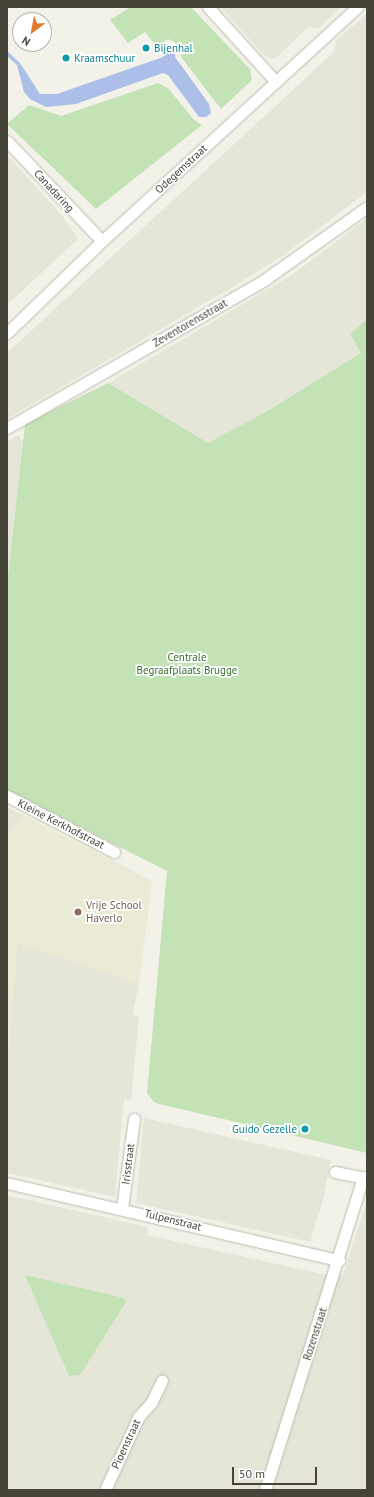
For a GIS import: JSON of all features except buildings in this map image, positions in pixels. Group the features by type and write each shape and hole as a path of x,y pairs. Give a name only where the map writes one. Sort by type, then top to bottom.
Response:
{"street":[{"path":"208,7 276,82"},
{"name":"Odegemstraat","path":"7,333 102,241 357,7"},
{"name":"Canadaring","path":"7,141 102,241"},
{"name":"Zeventorensstraat","path":"7,428 264,280 367,207"},
{"name":"Kleine Kerkhofstraat","path":"7,796 114,852"},
{"name":"Irisstraat","path":"122,1208 134,1119"},
{"path":"336,1172 365,1178"},
{"name":"Rozenstraat","path":"265,1490 365,1178"},
{"name":"Tulpenstraat","path":"7,1183 122,1208 339,1260"},
{"name":"Pioenstraat","path":"105,1490 139,1416 151,1403 162,1380"}],"shaded area":[{"path":"220,7 341,7 319,28 308,27 275,59 265,56"},
{"path":"367,14 367,192 284,255 241,282 7,419 7,353 295,88 334,51 336,40"},
{"path":"7,155 61,214 78,239 7,305"},
{"path":"367,218 367,319 350,334 361,353 264,413 208,444 108,383 292,275"},
{"path":"18,435 23,441 7,584 7,442"},
{"path":"7,807 25,816 7,837"},
{"name":"Vrije School Haverlo","path":"25,816 152,881 139,984 17,943 7,1065 7,837"},
{"path":"17,942 139,984 133,1014 139,1017 131,1101 124,1099 115,1197 7,1173 7,1065"},
{"path":"144,1118 331,1160 323,1200 310,1242 136,1203"},
{"path":"7,1195 148,1227 147,1235 322,1274 343,1275 367,1200 367,1490 7,1490"}],"green space":[{"path":"131,7 191,7 250,69 252,80 221,109 181,57 181,51 174,42 168,39 156,46 145,32 128,43 110,20"},
{"path":"158,83 168,88 194,120 202,125 96,209 7,124 29,105 61,116"},
{"name":"Centrale Begraafplaats Brugge","path":"367,319 367,1153 155,1103 147,1093 167,871 7,790 7,584 25,424 108,383 208,443 264,413 361,353 350,334"},
{"path":"25,1275 124,1298 126,1302 80,1375 69,1376"}],"water":[{"path":"171,48 175,50 175,57 209,104 211,113 206,117 199,117 168,75 163,73 76,104 46,107 30,99 24,92 17,65 7,56 7,51 20,63 40,94 57,94 163,57 166,49"}],"place":[{"name":"Bijenhal","path":"146,48"},
{"name":"Kraamschuur","path":"66,58"},
{"name":"Vrije School Haverlo","path":"78,912"},
{"name":"Guido Gezelle","path":"305,1129"}]}
